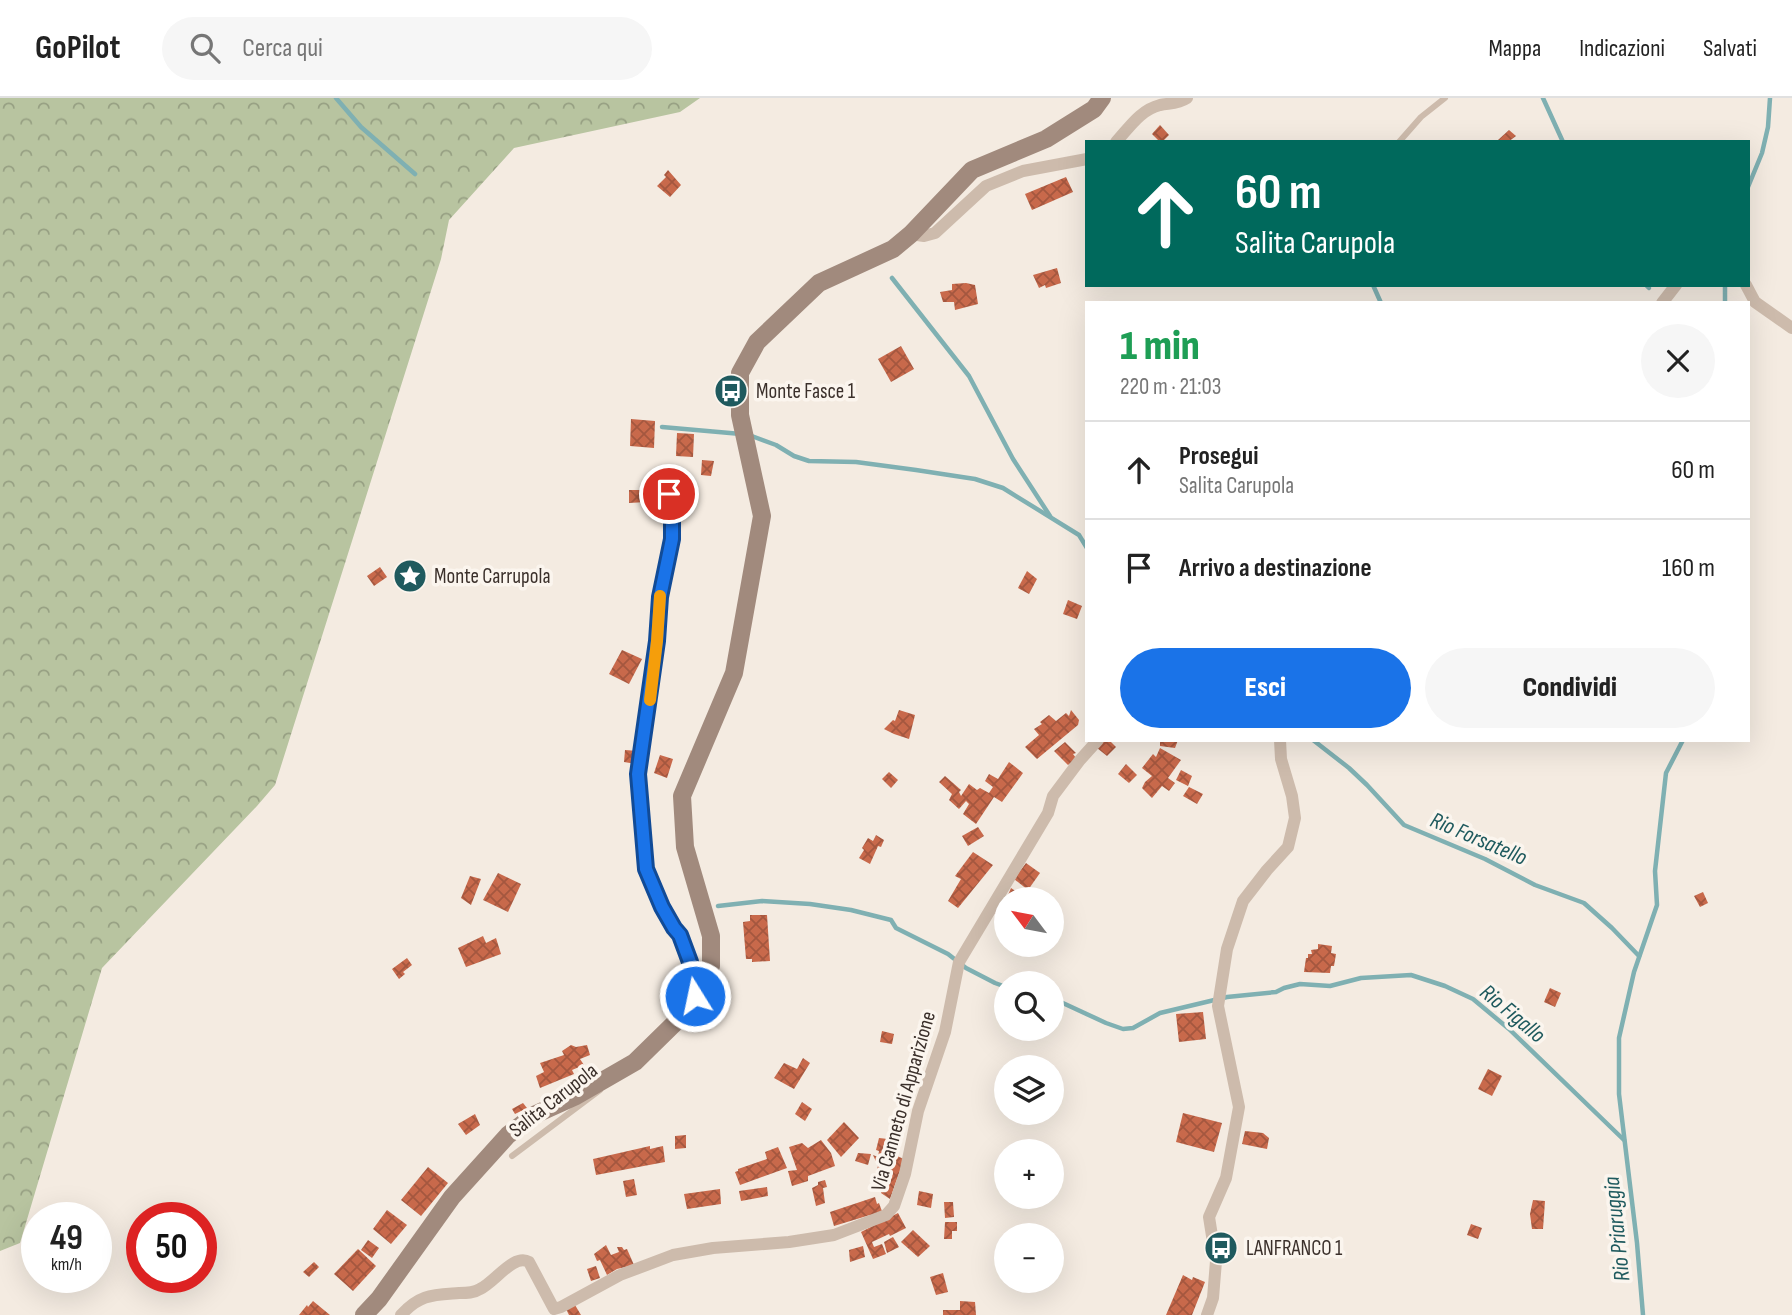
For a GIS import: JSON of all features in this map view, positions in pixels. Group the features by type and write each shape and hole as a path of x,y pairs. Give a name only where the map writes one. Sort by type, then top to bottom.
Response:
{"main road":[{"path":"364,1315 379,1299 452,1197 508,1135 534,1115 576,1096 635,1062 687,1010 711,966 711,936 685,847 681,796 734,673 762,516 740,415 740,373 757,342 819,283 893,249 911,234 972,170 1046,139 1094,109 1102,98"}],"street":[{"path":"1118,140 1142,113 1159,106 1180,103 1187,98"},
{"path":"911,234 924,236 935,233 986,186 1023,171 1085,159"},
{"path":"1664,301 1674,287"},
{"path":"1747,287 1755,302 1792,328"},
{"path":"669,494 672,539 660,597 657,641 638,774 646,869 662,907 680,935 690,962 691,981 688,988 694,998"},
{"name":"Via Canneto di Apparizione","path":"401,1315 425,1296 477,1291 520,1259 529,1262 552,1312 620,1275 673,1255 834,1235 886,1215 894,1206 905,1174 918,1111 945,1032 958,962 1048,813 1053,796 1096,742"},
{"path":"1207,1315 1213,1298 1216,1261 1209,1217 1226,1178 1239,1107 1218,1006 1227,949 1243,901 1288,847 1295,818 1292,796 1281,759 1280,742"}],"lane":[{"path":"1401,140 1420,117 1445,98"},
{"name":"Salita Carupola","path":"512,1156 593,1098 616,1074"}],"green space":[{"path":"0,98 700,98 680,112 514,148 449,220 441,259 275,785 102,968 32,1202 21,1202 20,1243 0,1251"}],"building":[{"path":"1160,125 1169,135 1164,140 1158,140 1152,134"},
{"path":"1509,130 1516,136 1511,140 1498,140"},
{"path":"668,170 681,185 670,197 657,186 666,177 664,175"},
{"path":"1066,177 1073,192 1032,210 1025,194"},
{"path":"1057,268 1061,283 1039,288 1033,275"},
{"path":"952,284 975,285 978,304 955,310 954,302 943,302 940,292 952,290"},
{"path":"901,346 914,369 891,382 878,359"},
{"path":"631,419 655,421 654,448 630,446"},
{"path":"677,433 694,434 693,457 676,456"},
{"path":"702,460 714,461 711,476 701,475"},
{"path":"629,490 645,490 646,502 629,503"},
{"path":"380,567 387,577 374,586 367,576"},
{"path":"1027,571 1037,579 1029,594 1018,588"},
{"path":"1068,600 1082,606 1077,619 1063,614"},
{"path":"622,650 642,659 629,684 609,674"},
{"path":"899,710 915,715 909,739 884,729 895,721"},
{"path":"1071,710 1079,720 1078,725 1037,759 1025,747 1039,735 1034,729 1049,715 1056,721 1066,713 1069,716"},
{"path":"1065,742 1076,753 1073,754 1076,758 1068,765 1054,751"},
{"path":"1102,742 1111,742 1116,747 1107,756 1097,748"},
{"path":"1160,742 1177,742 1175,748 1160,746"},
{"path":"1160,748 1181,760 1168,778 1175,783 1169,791 1162,786 1152,798 1142,788 1152,776 1142,768 1153,754 1156,757"},
{"path":"625,750 638,751 636,764 624,762"},
{"path":"660,755 673,759 667,778 654,773"},
{"path":"1009,762 1023,773 1002,802 994,797 976,824 963,814 969,804 966,801 959,809 949,800 952,794 939,782 945,776 961,790 961,796 969,784 977,790 980,788 989,793 993,787 985,781 989,774 998,779"},
{"path":"1126,764 1137,775 1129,783 1118,774"},
{"path":"1181,770 1192,776 1188,786 1176,780"},
{"path":"889,772 898,780 891,788 882,779"},
{"path":"1189,787 1203,794 1197,804 1183,796"},
{"path":"978,827 984,836 968,846 962,836"},
{"path":"876,835 884,840 881,847 878,846 870,864 859,858 868,838 873,841"},
{"path":"973,852 993,865 958,908 948,901 961,879 955,876"},
{"path":"1026,863 1040,873 1030,887 1024,887 1014,879"},
{"path":"498,873 521,884 508,912 483,900"},
{"path":"470,876 481,879 471,905 461,898"},
{"path":"1703,892 1708,903 1700,907 1694,896"},
{"path":"750,915 767,915 770,961 752,962 752,959 746,959 743,922 750,921"},
{"path":"483,936 486,943 496,938 501,954 466,967 458,948"},
{"path":"1318,944 1332,946 1331,953 1336,954 1330,973 1304,972 1308,954 1312,954 1311,950 1318,949"},
{"path":"407,958 412,965 399,979 392,969"},
{"path":"1550,988 1561,993 1555,1007 1544,1002"},
{"path":"1203,1012 1206,1039 1179,1042 1176,1014"},
{"path":"882,1031 894,1034 892,1044 880,1042"},
{"path":"571,1045 587,1045 590,1055 580,1059 584,1065 572,1070 574,1074 540,1088 536,1076 544,1072 540,1063 564,1055 562,1051"},
{"path":"803,1058 810,1063 794,1089 774,1078 784,1063 797,1069"},
{"path":"1488,1069 1502,1076 1492,1096 1478,1089"},
{"path":"802,1102 812,1109 805,1121 795,1114"},
{"path":"523,1103 527,1108 515,1114 512,1109"},
{"path":"1183,1113 1222,1123 1214,1152 1176,1142"},
{"path":"475,1114 480,1125 466,1135 458,1124"},
{"path":"844,1122 859,1138 841,1157 827,1140"},
{"path":"1245,1131 1263,1133 1269,1138 1267,1149 1242,1144"},
{"path":"686,1135 686,1148 675,1149 675,1136"},
{"path":"879,1138 888,1139 885,1151 904,1159 890,1199 881,1193 882,1190 873,1182 878,1166 873,1155 878,1157 879,1151 876,1150"},
{"path":"821,1140 831,1153 835,1166 808,1176 808,1181 792,1186 788,1171 797,1170 789,1147 802,1143 808,1148"},
{"path":"650,1146 650,1149 663,1146 665,1162 596,1175 593,1159"},
{"path":"778,1147 787,1168 740,1185 735,1172 738,1169 767,1159 765,1152"},
{"path":"858,1153 871,1154 868,1165 855,1161"},
{"path":"428,1167 448,1183 421,1216 401,1200"},
{"path":"634,1179 637,1195 626,1197 623,1181"},
{"path":"825,1180 825,1203 816,1206 812,1188"},
{"path":"767,1187 768,1196 741,1201 739,1191"},
{"path":"720,1189 721,1204 687,1209 684,1194"},
{"path":"919,1191 933,1194 931,1208 917,1205"},
{"path":"875,1197 883,1214 870,1215 834,1226 830,1212"},
{"path":"1533,1200 1545,1201 1543,1229 1532,1229 1530,1214"},
{"path":"944,1202 953,1202 954,1217 945,1218"},
{"path":"387,1210 407,1225 391,1244 373,1229"},
{"path":"898,1213 906,1228 872,1242 874,1247 882,1244 886,1254 873,1259 861,1232"},
{"path":"945,1222 957,1222 957,1231 952,1231 952,1239 944,1239"},
{"path":"1471,1224 1482,1228 1478,1239 1467,1235"},
{"path":"913,1230 930,1246 918,1257 901,1242"},
{"path":"893,1237 899,1247 887,1253 884,1242"},
{"path":"368,1240 379,1248 372,1258 361,1250"},
{"path":"606,1245 611,1255 619,1252 617,1247 627,1249 634,1265 617,1269 607,1275 594,1254"},
{"path":"863,1246 865,1257 850,1262 849,1250"},
{"path":"358,1249 376,1266 353,1291 334,1274"},
{"path":"314,1262 319,1267 309,1277 303,1272"},
{"path":"596,1266 600,1278 591,1281 587,1269"},
{"path":"943,1273 948,1292 936,1295 930,1277"},
{"path":"1183,1275 1205,1282 1192,1315 1166,1315"},
{"path":"313,1301 330,1315 299,1315"},
{"path":"960,1301 975,1302 976,1315 943,1315 943,1310 960,1310"},
{"path":"575,1305 581,1315 569,1315 566,1309"}],"waterway":[{"path":"336,98 361,127 415,174"},
{"path":"1543,98 1562,140"},
{"path":"1750,182 1762,153 1768,127 1770,98"},
{"path":"892,278 969,376 1013,459 1050,516"},
{"path":"1374,287 1380,301"},
{"path":"1725,287 1725,301"},
{"path":"662,427 741,434"},
{"path":"749,435 809,461 856,462 916,470 975,479 1003,488 1079,535 1085,545"},
{"name":"Rio Forsatello","path":"1316,742 1349,768 1404,825 1485,859 1535,885 1584,903 1639,956"},
{"name":"Rio Priaruggia","path":"1643,1315 1619,1094 1619,1038 1634,972 1657,905 1655,871 1666,773 1682,742"},
{"path":"718,906 762,901 810,904 891,920 896,928 948,954 966,968 994,982"},
{"name":"Rio Figallo","path":"1064,1004 1123,1029 1133,1028 1160,1013 1227,997 1276,992 1300,984 1330,986 1361,978 1411,975 1473,999 1509,1029 1624,1140"}],"slow traffic":[{"path":"650,700 660,596"}],"place":[{"name":"Monte Fasce 1","path":"731,391"},
{"name":"Monte Carrupola","path":"410,576"},
{"name":"LANFRANCO 1","path":"1221,1248"}],"route":[{"path":"669,494 672,539 660,597 657,641 638,774 646,869 662,907 680,935 690,962 691,981 688,988 692,996 695,996"}]}
